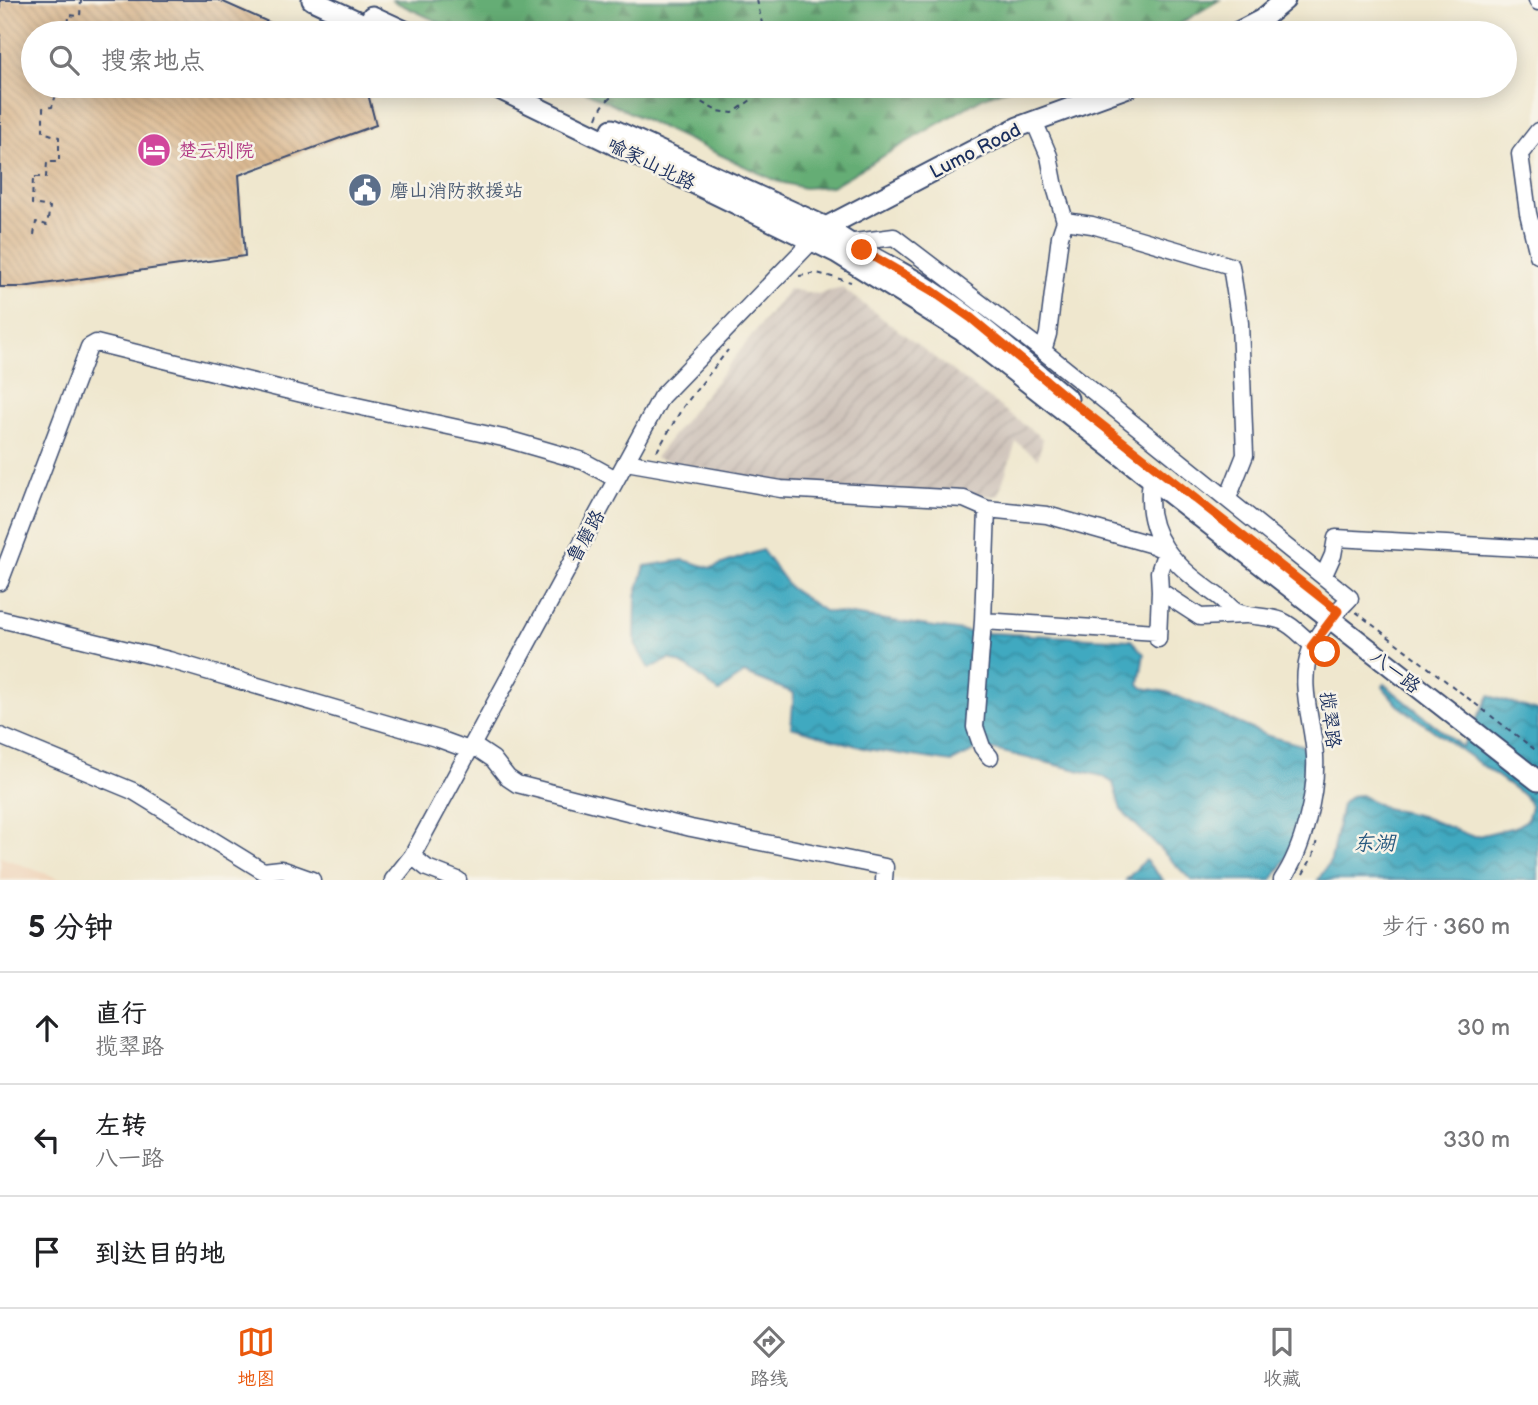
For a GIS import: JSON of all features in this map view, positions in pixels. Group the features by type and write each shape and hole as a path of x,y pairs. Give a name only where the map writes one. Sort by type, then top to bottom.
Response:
{"main road":[{"path":"312,0 357,21"},
{"path":"340,0 384,21"},
{"path":"1259,21 1285,0"},
{"name":"喻家山北路","path":"519,98 819,234"},
{"name":"喻家山北路","path":"545,98 819,234"},
{"name":"Lumo Road","path":"819,234 1034,121 1098,98"},
{"name":"八一路","path":"819,234 847,243 931,290 971,318 1335,616"},
{"name":"八一路","path":"819,234 856,263 962,331 1151,480 1335,616 1360,628 1538,765"},
{"name":"八一路","path":"1360,628 1538,781"}],"street":[{"path":"1034,121 1049,156 1065,221 1060,236 1048,334 1043,351"},
{"path":"1538,131 1520,154 1528,213 1538,255"},
{"path":"1065,221 1092,225 1231,266 1240,323 1245,455 1228,498"},
{"name":"鲁磨路","path":"393,880 412,856 661,397 819,234"},
{"path":"847,243 894,237 1043,351 1324,575 1350,598 1335,616"},
{"path":"0,582 89,346 96,343 327,400 503,438 583,461 616,479"},
{"path":"626,462 781,489 964,499 987,509 1047,515 1166,551"},
{"path":"1151,480 1149,507 1159,540 1166,551 1181,568 1205,587 1236,611 1247,615"},
{"path":"987,509 983,621 975,727 982,747 990,757"},
{"path":"1324,575 1333,555 1336,538 1538,549"},
{"path":"983,621 1158,635 1159,572 1166,551"},
{"path":"1160,591 1200,617 1261,615 1283,622 1318,649"},
{"name":"揽翠路","path":"1282,880 1297,856 1312,792 1315,755 1306,694 1306,671 1335,616"},
{"path":"0,619 169,660 470,747 493,759 508,778 517,784 691,828 884,867 884,880"},
{"path":"0,736 133,791 263,871 281,869 312,880"},
{"path":"412,856 427,868 458,880"}],"path":[{"path":"69,21 69,15 80,16 82,0"},
{"path":"757,0 761,21"},
{"path":"34,235 36,222 47,225 50,207 32,204 33,177 46,177 47,162 59,162 59,137 43,132 43,108 52,107 55,98"},
{"path":"596,122 609,98"},
{"path":"694,98 717,111 733,113 752,98"},
{"path":"797,277 817,272 855,283"},
{"path":"649,466 683,407 732,345"},
{"path":"1360,628 1538,752"}],"shaded area":[{"path":"842,288 1043,439 1038,458 1016,442 998,496 813,491 655,458 789,289 818,294"},
{"path":"0,857 63,880 0,880"}],"green space":[{"path":"391,0 1219,0 1184,21 436,21"},
{"path":"599,98 982,98 832,186 804,188 776,181"}],"water":[{"path":"762,550 790,588 824,611 970,632 1131,640 1144,654 1139,684 1143,688 1167,692 1268,736 1302,745 1306,781 1302,811 1292,847 1285,860 1272,880 1191,880 1121,810 1113,783 1102,776 982,747 952,762 867,749 791,727 794,693 744,673 719,692 691,669 670,659 649,669 635,644 636,596 645,566 684,560 711,568"},
{"name":"东湖","path":"1384,684 1462,747 1489,696 1538,711 1538,880 1318,880 1331,860 1342,804 1351,796 1361,795 1385,808 1421,816 1471,836 1515,827 1527,820 1531,807 1525,796 1398,705 1383,687"},
{"path":"1145,860 1163,880 1126,880"}],"building":[{"name":"楚云别院","path":"0,0 219,0 266,21 21,21 21,98 369,98 376,125 239,175 245,256 22,287 0,287"}],"place":[{"name":"楚云别院","path":"154,150"},
{"name":"磨山消防救援站","path":"365,190"}],"route":[{"path":"862,250 931,290 971,318 1065,396 1338,611 1311,647 1325,652"}]}
